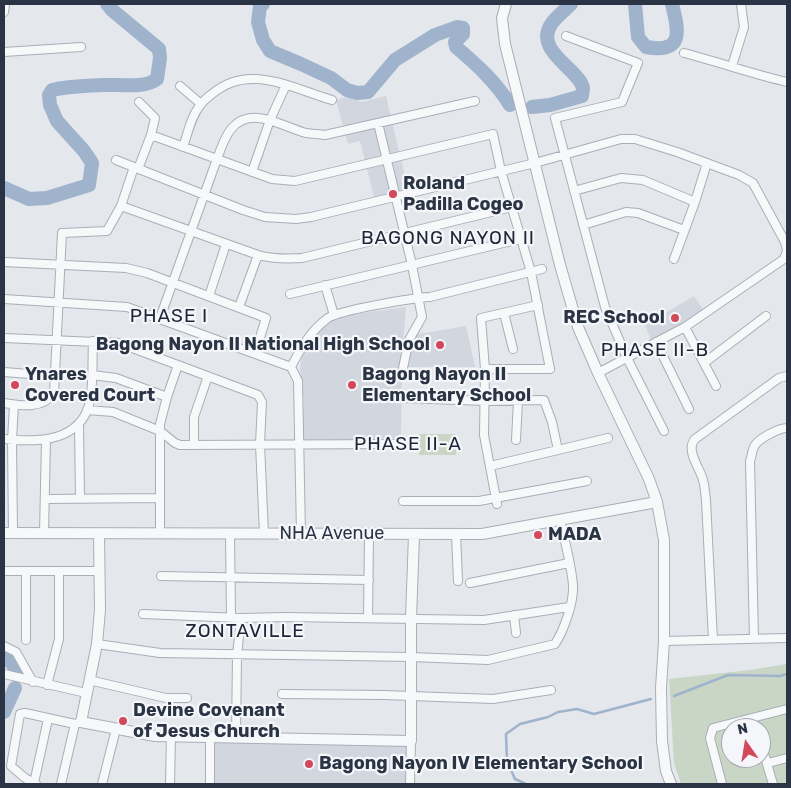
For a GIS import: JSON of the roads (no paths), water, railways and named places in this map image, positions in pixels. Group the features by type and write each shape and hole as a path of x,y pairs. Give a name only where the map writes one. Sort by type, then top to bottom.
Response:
{"street":[{"path":"4,12 5,4"},
{"path":"506,4 502,18 504,38 560,265 578,327 641,462 657,502 664,540 664,641 661,688 662,741 666,771 671,784"},
{"path":"732,66 744,27 741,4"},
{"path":"566,36 638,63 622,102 555,118 605,307 627,358 664,431"},
{"path":"4,52 81,47"},
{"path":"684,53 787,82"},
{"path":"183,147 193,119 201,104 218,89 232,81 265,79 332,100"},
{"path":"252,172 270,120 286,85"},
{"path":"180,86 201,104"},
{"path":"320,96 325,87"},
{"path":"160,318 217,160 226,137 233,126 253,117 270,120 306,133 325,135 475,101"},
{"path":"4,403 36,405 48,401 54,393 62,233 105,232 120,206 151,135 156,118 139,102"},
{"path":"378,123 412,265 422,317 410,340 403,368"},
{"path":"151,135 272,179 295,181 493,134 501,171 531,272 550,369 486,369"},
{"path":"116,160 258,215 282,219 311,217 396,197 535,163 621,139 635,139 707,163 739,175 753,183 785,242 787,251 784,259 685,326 598,373"},
{"path":"674,259 707,163"},
{"path":"574,191 622,178 643,180 695,202"},
{"path":"120,206 269,258 302,258 512,206"},
{"path":"583,225 626,212 638,213 684,230"},
{"path":"290,294 520,239"},
{"path":"209,296 226,244"},
{"path":"238,308 258,255"},
{"path":"4,262 126,268 147,273 266,318 255,354"},
{"path":"291,367 307,337 334,315 419,297 430,297 542,269"},
{"path":"326,285 334,315"},
{"path":"4,299 127,307 291,367 298,381 301,534"},
{"path":"497,501 484,435 486,369 481,318 538,304"},
{"path":"504,312 513,349"},
{"path":"704,364 766,316"},
{"path":"685,326 716,386"},
{"path":"4,338 118,344 239,387 261,397 260,444 264,534"},
{"path":"8,440 46,440 64,434 79,424 87,410 92,376 93,342"},
{"path":"656,342 689,409"},
{"path":"160,533 160,424 178,365"},
{"path":"4,372 55,376"},
{"path":"92,376 116,378 167,397"},
{"path":"194,444 194,417 208,376"},
{"path":"713,640 704,481 691,444 695,439 779,378 787,376"},
{"path":"403,398 486,402 544,400 552,422 558,450"},
{"path":"516,440 518,401"},
{"path":"8,533 8,440 14,405"},
{"path":"87,410 113,412 160,430 175,443 403,444"},
{"path":"79,424 80,499"},
{"path":"754,639 750,461 755,445 769,434 787,428"},
{"path":"490,466 608,438"},
{"path":"44,533 46,440"},
{"path":"404,501 497,501 587,481"},
{"path":"45,499 160,498"},
{"name":"NHA Avenue","path":"8,533 482,534 657,502"},
{"path":"98,644 160,653 488,660 555,644 561,634 573,587 560,520"},
{"path":"61,784 98,644 100,610 99,534"},
{"path":"230,534 231,617"},
{"path":"456,534 458,581"},
{"path":"368,618 369,535"},
{"path":"410,784 411,618 414,535"},
{"path":"470,583 569,563"},
{"path":"4,571 99,572"},
{"path":"47,685 59,639 59,571"},
{"path":"26,572 26,640"},
{"path":"160,576 369,580"},
{"path":"143,614 241,618 484,620 569,607"},
{"path":"514,615 516,633"},
{"path":"236,737 236,655 241,618"},
{"path":"664,641 787,638"},
{"path":"4,646 16,652 33,682"},
{"path":"4,674 86,693"},
{"path":"89,680 166,698 187,698"},
{"path":"282,694 493,699 551,690"},
{"path":"752,718 787,709"},
{"path":"48,719 35,784 11,766 20,714 25,713 48,719 155,736 411,741"},
{"path":"721,726 713,728 710,738 722,784"},
{"path":"102,784 116,729"},
{"path":"170,784 171,736"},
{"path":"210,737 210,784"},
{"path":"771,762 787,758"},
{"path":"769,768 773,784"}],"waterway":[{"path":"4,188 29,199 47,198 89,185 92,163 84,151 57,121 50,105 49,95 52,90 84,86 138,85 157,79 160,58 159,49 107,4"},
{"path":"263,4 260,6 258,22 263,40 270,51 331,78 347,90 357,93 368,92 395,60 435,35 457,27 463,28 463,34 455,42 456,47 492,81 510,105"},
{"path":"532,107 550,105 582,96 583,88 580,81 558,58 548,42 547,33 552,23 571,4"},
{"path":"635,4 638,37 646,47 658,48 673,44 676,38 677,31 672,4"},
{"path":"4,658 11,662 17,671"},
{"path":"674,696 728,675 780,676 787,674"},
{"path":"4,712 15,688"},
{"path":"526,784 515,779 507,761 506,734 520,724 548,717 558,712 577,709 594,714 651,699"}],"place":[{"name":"Roland Padilla Cogeo","path":"393,194"},
{"name":"REC School","path":"675,318"},
{"name":"Bagong Nayon II National High School","path":"440,345"},
{"name":"Ynares Covered Court","path":"15,385"},
{"name":"Bagong Nayon II Elementary School","path":"352,385"},
{"name":"MADA","path":"538,535"},
{"name":"Devine Covenant of Jesus Church","path":"123,721"},
{"name":"Bagong Nayon IV Elementary School","path":"309,764"}],"district":[{"name":"BAGONG NAYON II","path":"448,239"},
{"name":"PHASE I","path":"169,317"},
{"name":"PHASE II-B","path":"655,351"},
{"name":"PHASE II-A","path":"408,445"},
{"name":"ZONTAVILLE","path":"245,632"}]}
